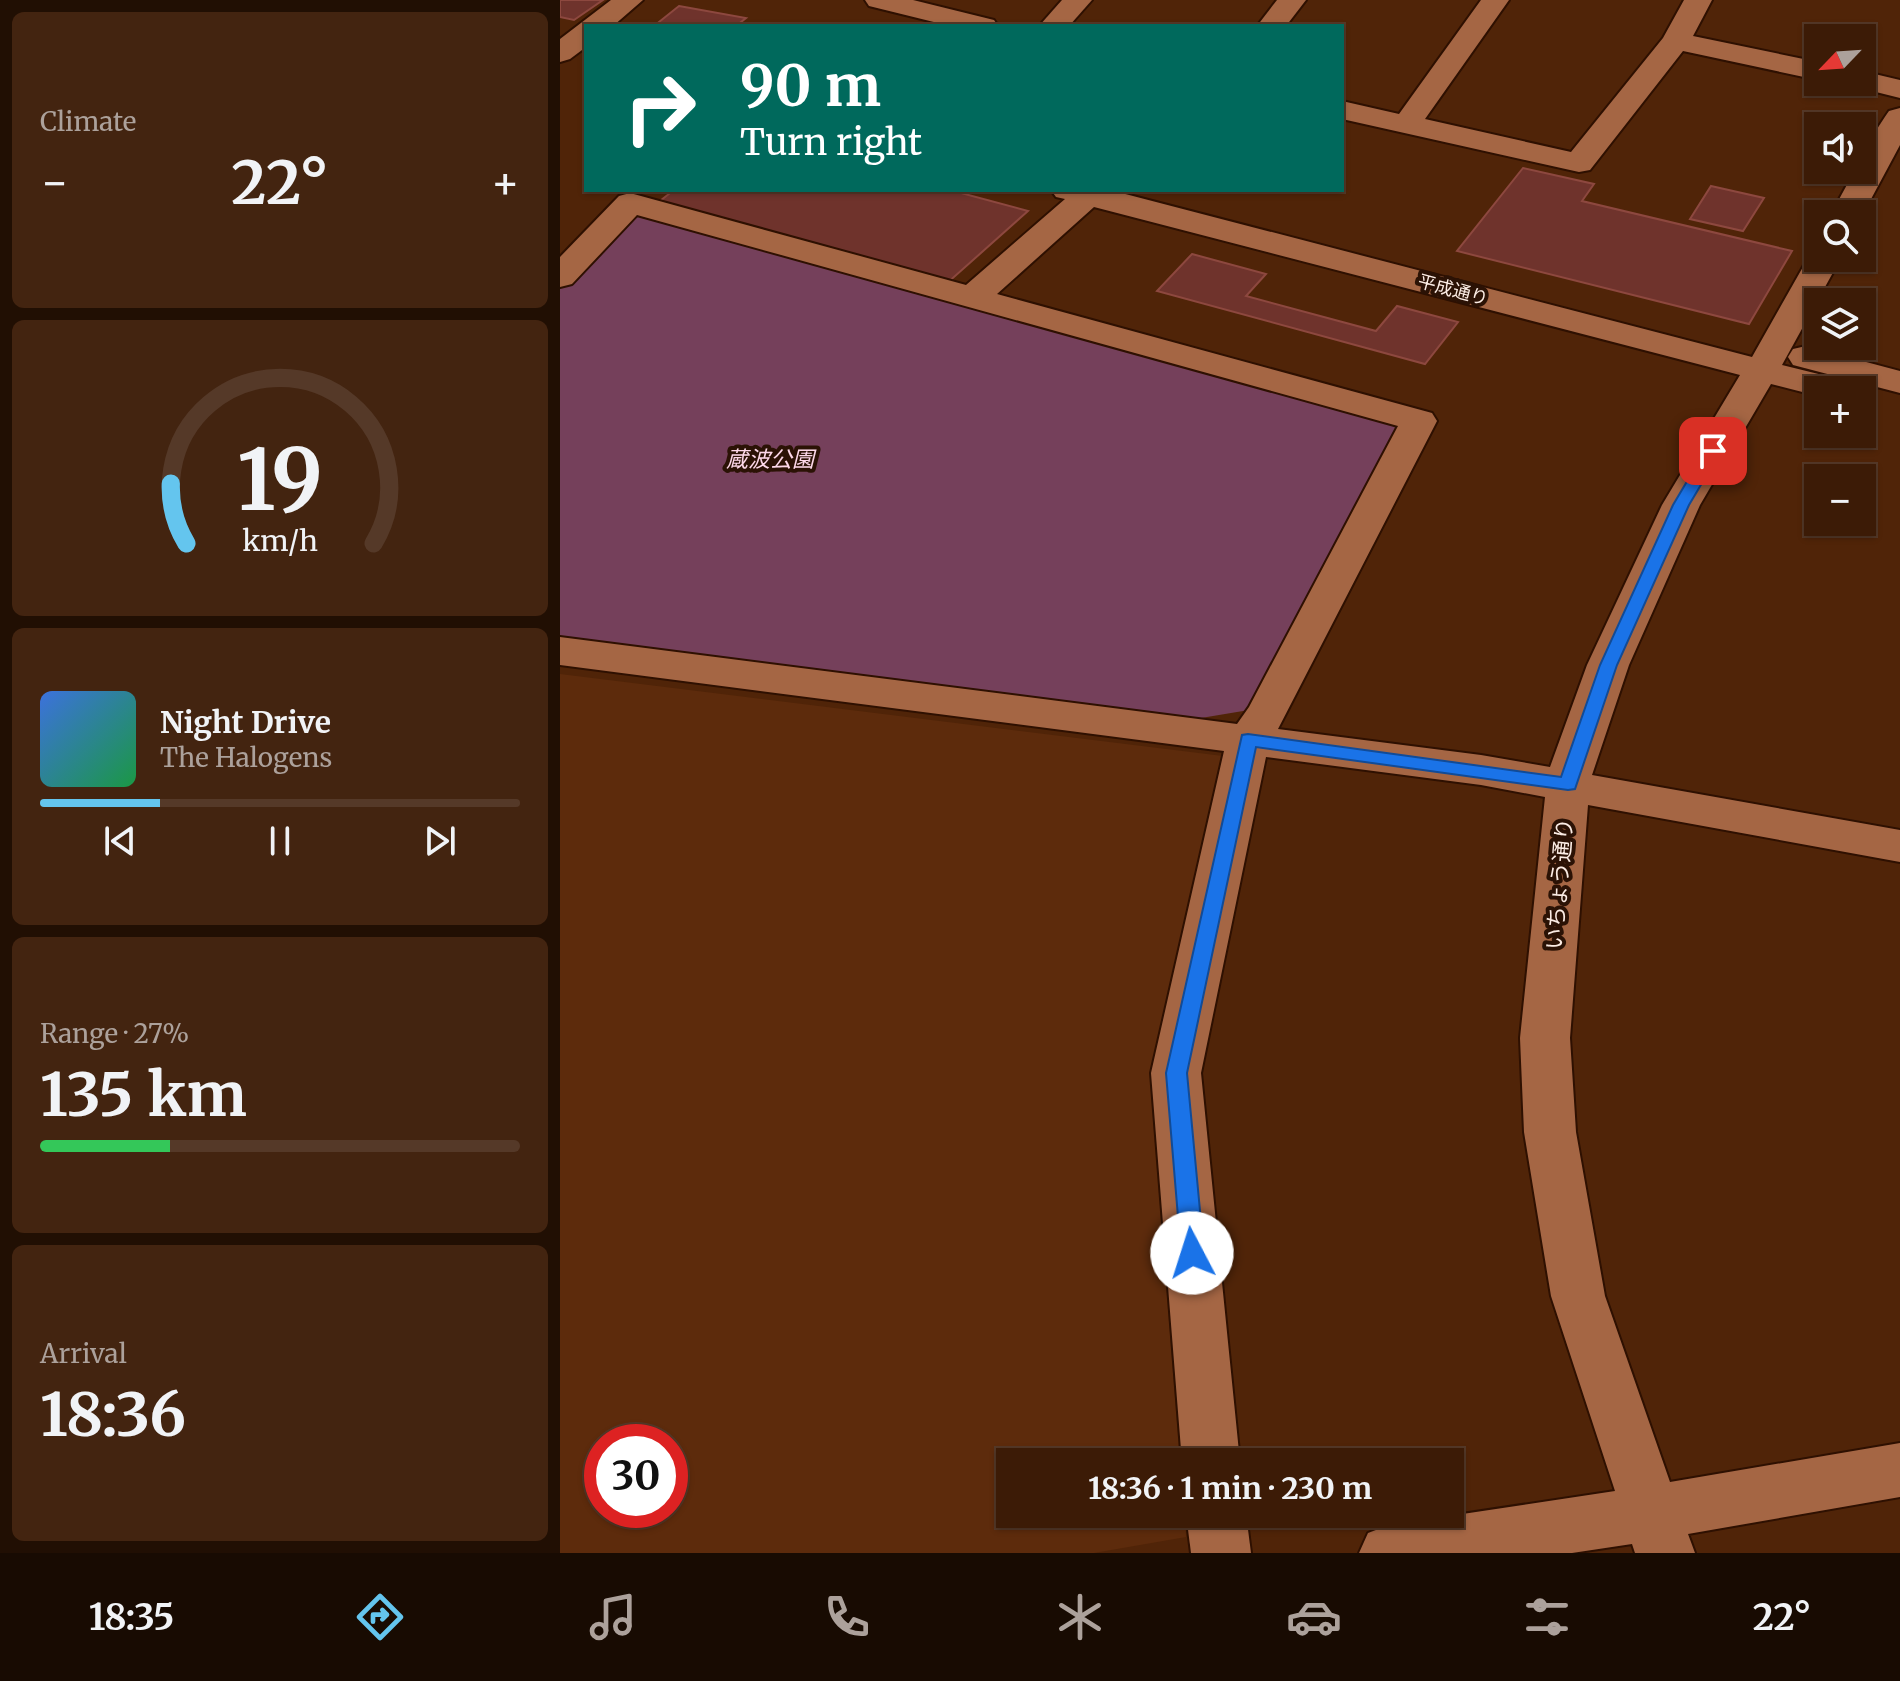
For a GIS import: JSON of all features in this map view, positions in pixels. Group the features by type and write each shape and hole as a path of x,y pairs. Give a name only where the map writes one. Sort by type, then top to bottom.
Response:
{"street":[{"path":"601,24 629,0"},
{"path":"879,0 976,24"},
{"path":"1055,24 1078,0"},
{"path":"1273,24 1292,0"},
{"path":"1407,124 1495,0"},
{"path":"1344,110 1579,163 1676,41 1698,0"},
{"path":"1676,41 1804,68"},
{"path":"1876,83 1900,89"},
{"path":"1855,200 1900,117"},
{"path":"972,298 1083,192"},
{"name":"平成通り","path":"1083,192 1767,359 1900,382"},
{"name":"平成通り","path":"1155,192 1767,359 1806,376"},
{"path":"560,277 630,203 1419,421 1267,713 1248,740 1176,1073 1210,1448"},
{"name":"いちょう通り","path":"1658,1533 1578,1296 1550,1132 1545,1038 1568,784 1608,665 1681,505 1816,272"},
{"path":"1876,400 1900,406"},
{"path":"560,651 1568,784 1900,846"},
{"path":"1389,1553 1658,1533 1900,1470"},
{"path":"1218,1528 1221,1553"}],"shaded area":[{"path":"560,674 1223,756 1150,1078 1179,1448 996,1448 996,1528 1186,1528 1186,1537 1094,1553 560,1553"}],"green space":[{"name":"蔵波公園","path":"630,203 1419,421 1249,710 1201,718 560,646 560,277"}],"building":[{"path":"560,0 603,0 574,20 560,17"},
{"path":"679,6 746,18 738,24 656,24"},
{"path":"1523,168 1594,184 1582,201 1792,251 1749,324 1457,251"},
{"path":"1711,186 1764,198 1743,231 1690,219"},
{"path":"671,192 957,192 1028,211 945,285 656,204"},
{"path":"1192,254 1266,274 1246,296 1376,331 1397,306 1458,322 1425,364 1157,291"}],"route":[{"path":"1192,1253 1176,1073 1248,740 1568,784 1608,665 1681,505 1713,451"}]}
